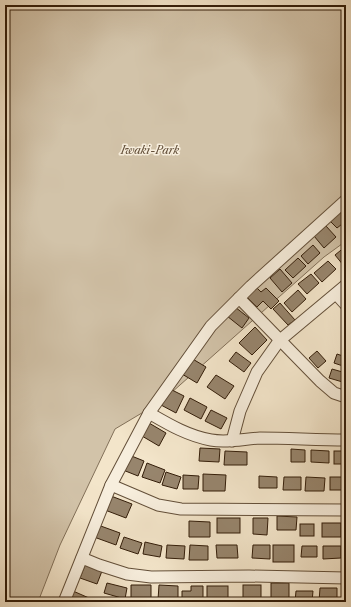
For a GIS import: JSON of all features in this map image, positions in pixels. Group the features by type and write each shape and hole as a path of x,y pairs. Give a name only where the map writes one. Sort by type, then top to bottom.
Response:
{"street":[{"path":"64,602 111,485 149,413 211,326 239,298 346,200"},
{"path":"232,441 240,411 257,372 280,341 346,285"},
{"path":"336,294 346,305"},
{"path":"239,298 320,381 334,392 346,397"},
{"path":"149,413 192,435 211,440 232,441 258,438 346,440"},
{"path":"111,485 158,505 181,509 346,510"},
{"path":"82,558 127,574 151,577 248,576 346,578"}],"green space":[{"name":"Iwaki-Park","path":"5,5 346,5 346,241 324,257 162,401 115,429 60,545 38,602 5,602"}],"building":[{"path":"342,210 346,215 346,221 337,228 330,221"},
{"path":"326,226 336,237 324,248 314,236"},
{"path":"313,245 320,253 308,264 301,256"},
{"path":"346,246 346,264 344,266 335,255"},
{"path":"298,258 306,266 293,278 285,270"},
{"path":"328,261 336,269 322,282 314,273"},
{"path":"280,269 292,283 282,292 270,278"},
{"path":"311,274 319,283 307,294 298,284"},
{"path":"256,287 261,292 266,288 279,301 271,309 263,301 257,307 247,297"},
{"path":"298,290 306,299 292,312 284,303"},
{"path":"280,303 295,320 288,325 273,309"},
{"path":"235,307 249,318 242,328 227,316"},
{"path":"255,327 267,340 252,355 239,343"},
{"path":"317,351 326,361 318,368 309,358"},
{"path":"236,352 251,363 244,372 229,361"},
{"path":"337,354 346,357 346,367 334,363"},
{"path":"191,358 206,367 197,383 182,374"},
{"path":"332,369 346,373 346,383 329,378"},
{"path":"216,375 234,386 225,399 207,387"},
{"path":"170,389 184,396 176,413 161,405"},
{"path":"190,398 207,407 201,419 184,410"},
{"path":"211,410 227,418 221,429 205,421"},
{"path":"149,423 166,433 159,446 142,436"},
{"path":"200,448 220,449 219,462 199,461"},
{"path":"291,449 305,450 305,462 291,462"},
{"path":"311,450 329,451 329,463 311,462"},
{"path":"225,451 247,452 247,465 224,465"},
{"path":"334,451 346,451 346,464 334,464"},
{"path":"129,455 144,461 138,476 123,470"},
{"path":"147,463 165,470 160,483 142,477"},
{"path":"166,472 181,477 177,489 162,485"},
{"path":"203,474 226,475 225,491 203,491"},
{"path":"183,475 199,476 198,489 183,489"},
{"path":"259,476 277,477 277,488 259,488"},
{"path":"284,477 301,477 301,490 283,490"},
{"path":"306,477 325,478 324,491 305,491"},
{"path":"330,477 346,477 346,490 330,490"},
{"path":"111,496 132,504 126,518 105,510"},
{"path":"277,516 297,517 296,530 277,530"},
{"path":"217,518 240,518 240,533 217,533"},
{"path":"253,518 268,518 267,535 253,534"},
{"path":"189,521 210,522 210,537 189,537"},
{"path":"322,523 341,523 341,537 322,537"},
{"path":"300,524 314,524 314,536 300,536"},
{"path":"98,525 120,533 116,545 94,537"},
{"path":"124,537 142,543 138,554 120,548"},
{"path":"145,542 162,546 160,557 143,554"},
{"path":"167,545 185,546 184,559 166,558"},
{"path":"190,545 208,546 208,560 189,560"},
{"path":"216,545 237,545 238,558 217,558"},
{"path":"253,545 270,545 270,559 252,558"},
{"path":"273,545 294,545 294,562 273,562"},
{"path":"302,546 317,546 317,557 301,557"},
{"path":"323,546 341,546 341,558 323,559"},
{"path":"85,565 102,571 97,584 80,578"},
{"path":"107,583 127,588 125,599 104,593"},
{"path":"271,583 289,583 289,598 271,598"},
{"path":"131,585 151,585 151,599 131,598"},
{"path":"159,585 178,586 178,601 158,600"},
{"path":"243,585 261,585 261,600 243,600"},
{"path":"191,586 203,586 203,602 182,601 182,591 191,591"},
{"path":"207,586 228,586 228,598 207,598"},
{"path":"320,588 337,588 337,602 319,602"},
{"path":"73,591 89,598 87,602 68,602"},
{"path":"296,591 313,591 312,602 295,602"}]}
